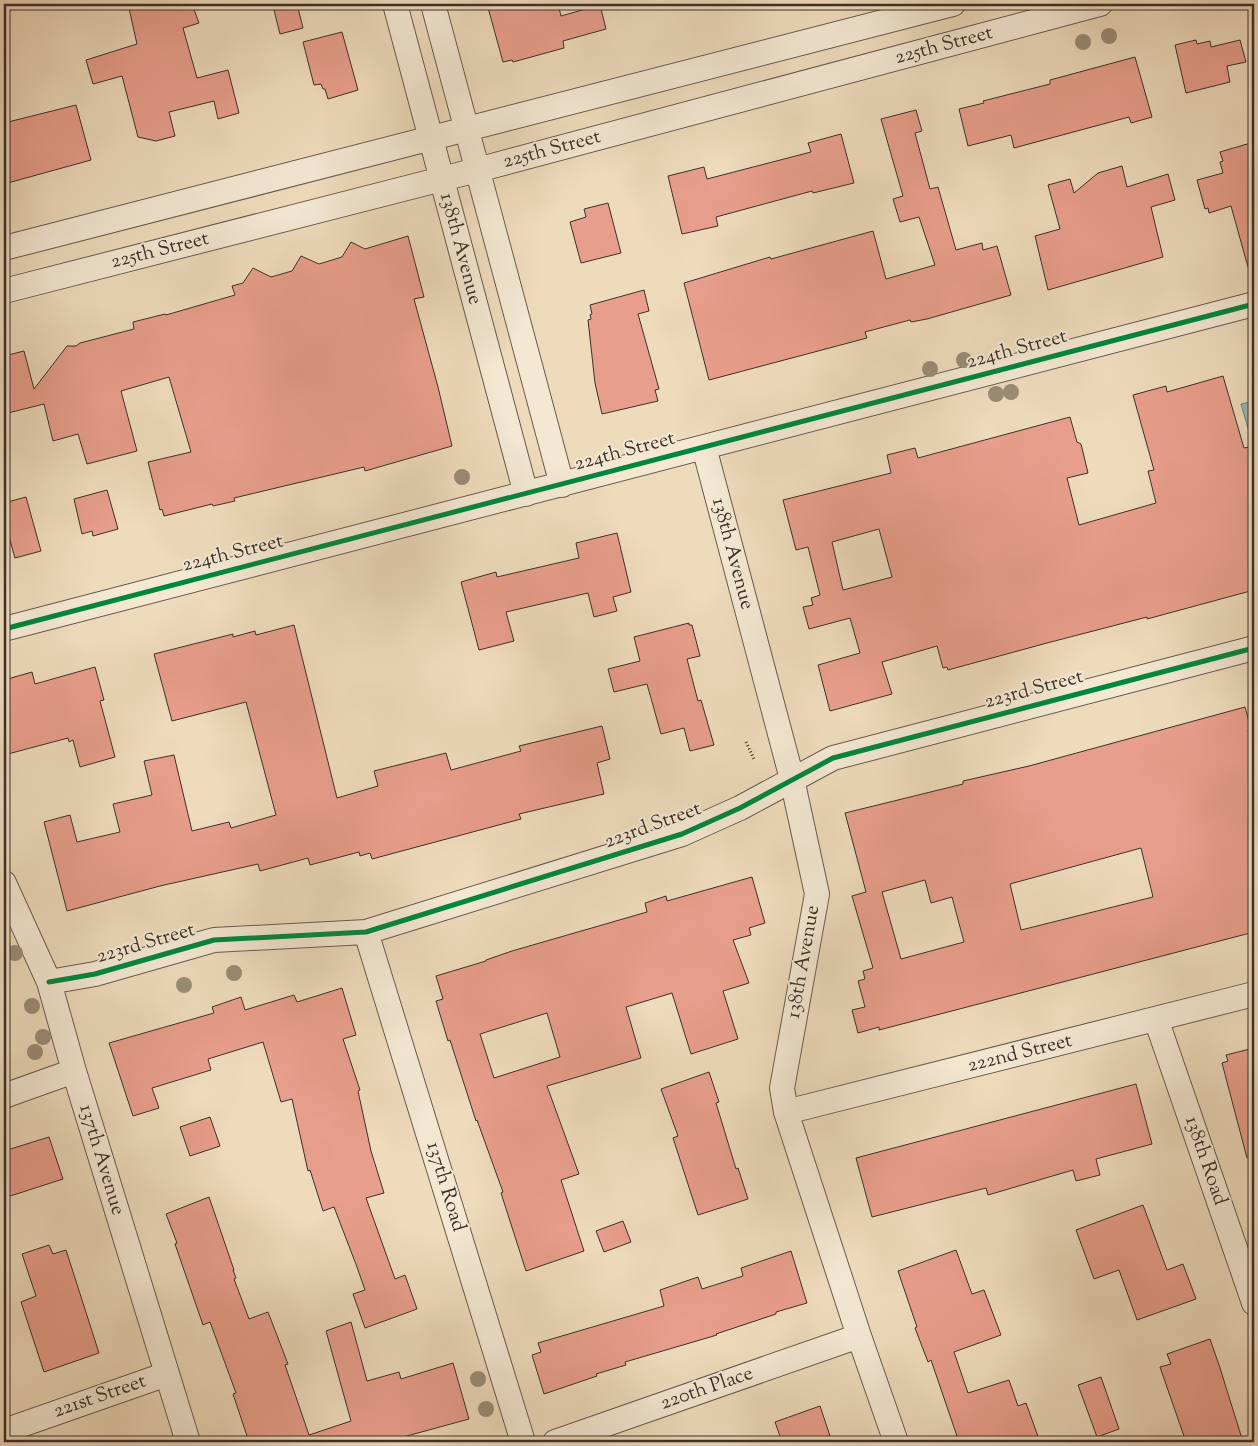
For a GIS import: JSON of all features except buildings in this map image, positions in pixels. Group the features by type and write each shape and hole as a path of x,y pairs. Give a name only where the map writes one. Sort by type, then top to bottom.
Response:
{"street":[{"name":"138th Avenue","path":"395,4 526,494"},
{"name":"138th Avenue","path":"433,4 562,484"},
{"name":"225th Street","path":"4,248 953,4"},
{"name":"225th Street","path":"4,291 477,170 1100,4"},
{"name":"224th Street","path":"4,628 1254,304"},
{"name":"138th Avenue","path":"704,447 792,780 817,894 782,1088 786,1112 859,1336 896,1442"},
{"name":"223rd Street","path":"49,982 95,974 214,940 366,932 682,834 740,808 833,758 1254,648"},
{"name":"137th Avenue","path":"4,883 49,982 74,1072 188,1442"},
{"name":"137th Road","path":"366,932 523,1442"},
{"name":"222nd Street","path":"786,1112 1254,994"},
{"name":"138th Road","path":"1156,1019 1254,1303"},
{"path":"4,1096 74,1072"},
{"name":"220th Place","path":"555,1442 859,1336"},
{"name":"221st Street","path":"4,1431 167,1374"}],"path":[{"path":"746,742 754,759"}],"water":[{"path":"1254,401 1254,441 1252,442 1241,404"}],"cycle path":[{"path":"4,629 1254,304"},
{"path":"49,982 95,974 214,940 366,932 682,834 740,808 833,758 1254,648"}]}
